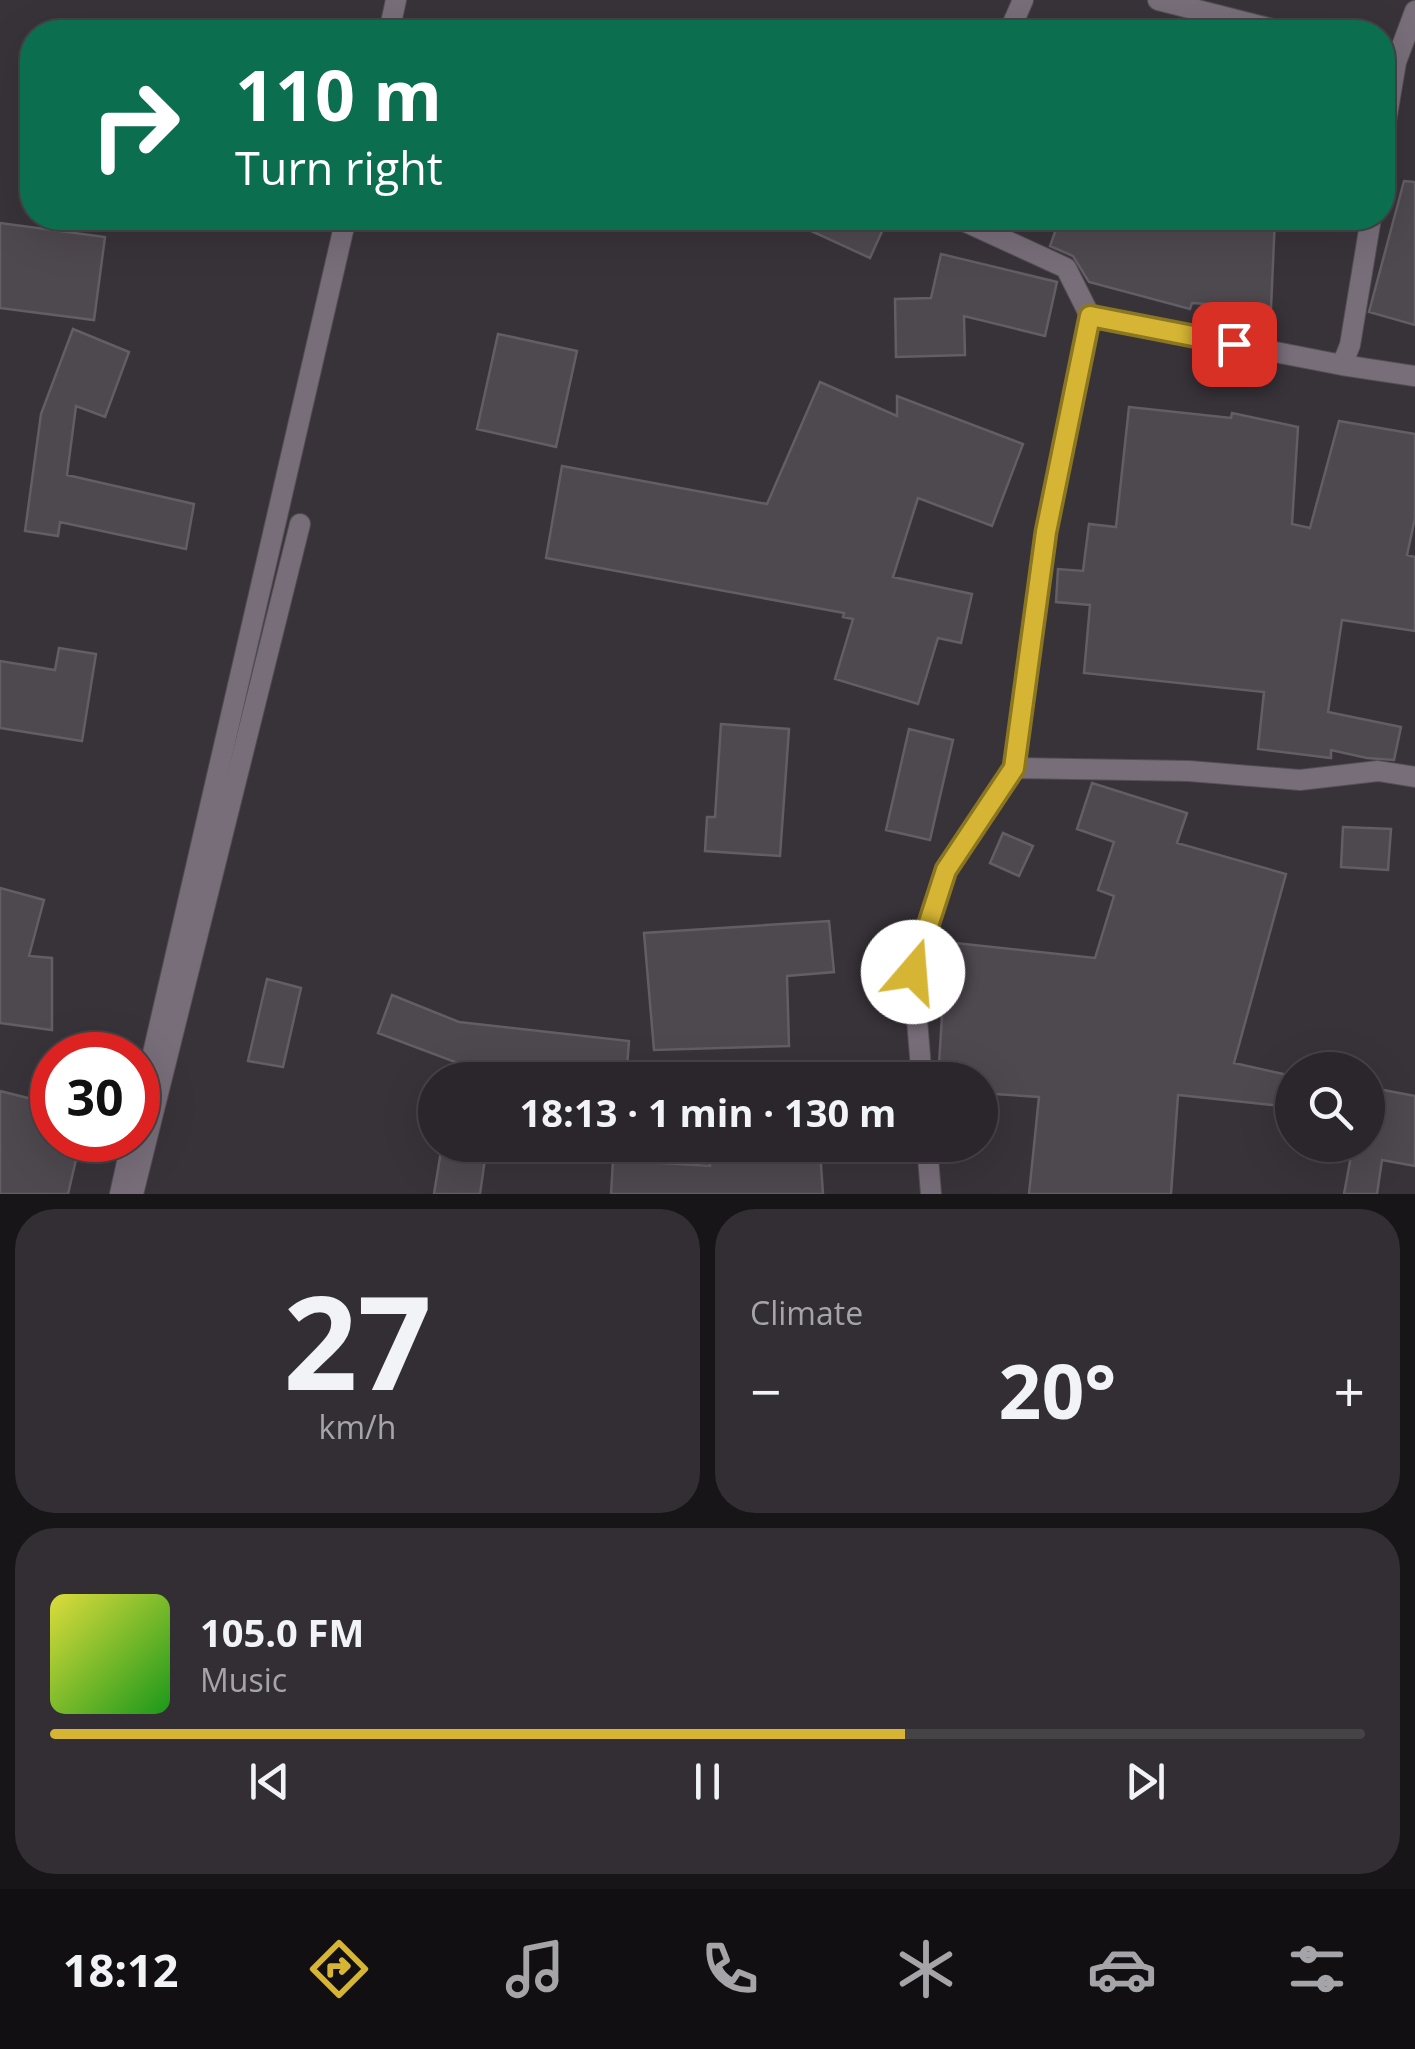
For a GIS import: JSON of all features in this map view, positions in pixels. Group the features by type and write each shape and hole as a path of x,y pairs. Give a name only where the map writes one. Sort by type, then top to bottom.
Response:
{"street":[{"path":"1158,0 1237,20"},
{"path":"1395,49 1415,11"},
{"path":"158,1032 343,230"},
{"path":"920,1062 913,972 946,870 1014,768 1046,532 1090,316 1066,268 983,230"},
{"path":"1342,366 1350,346 1369,230"},
{"path":"1090,316 1342,366 1415,376"},
{"path":"133,1194 300,524"},
{"path":"1014,768 1189,771 1300,780 1378,771 1415,777"},
{"path":"120,1194 127,1162"},
{"path":"928,1162 931,1194"}],"building":[{"path":"1404,181 1415,182 1415,325 1369,312 1391,230 1395,230"},
{"path":"0,223 20,226 20,230 105,237 94,320 0,308"},
{"path":"809,230 883,230 870,258"},
{"path":"1056,230 1274,230 1271,308 1192,303 1190,309 1089,282 1073,256 1050,246"},
{"path":"941,254 1057,282 1045,336 964,316 965,355 896,357 895,299 931,298"},
{"path":"73,329 129,352 105,417 76,406 67,475 194,504 186,549 60,522 58,536 25,531 41,414"},
{"path":"498,334 577,351 556,447 477,429"},
{"path":"820,382 897,416 897,396 1023,444 992,526 918,498 893,577 972,594 961,643 938,638 918,704 835,679 853,619 843,617 844,613 546,558 562,466 767,504"},
{"path":"1129,407 1231,418 1232,413 1298,427 1292,524 1310,528 1339,421 1415,434 1415,518 1407,555 1415,557 1415,631 1342,620 1328,712 1401,727 1394,760 1331,750 1331,758 1258,749 1264,692 1084,673 1090,605 1056,602 1058,569 1083,571 1089,524 1116,527"},
{"path":"59,648 96,654 82,741 0,728 0,661 55,670"},
{"path":"721,724 789,729 780,856 705,851 707,817 715,817"},
{"path":"909,729 953,740 930,840 886,830"},
{"path":"1092,783 1187,813 1177,843 1286,874 1234,1063 1275,1072 1275,1105 1178,1095 1171,1194 1029,1194 1039,1097 998,1094 998,1062 939,1062 942,975 956,943 1095,958 1114,896 1098,890 1114,842 1077,829"},
{"path":"1343,827 1391,829 1388,870 1341,867"},
{"path":"1003,833 1033,846 1019,876 990,863"},
{"path":"0,888 44,900 29,956 52,958 52,1030 0,1023"},
{"path":"829,921 834,972 787,976 789,1046 654,1050 644,933"},
{"path":"267,979 301,988 283,1067 248,1061"},
{"path":"392,995 459,1022 629,1041 627,1062 455,1062 378,1033"},
{"path":"1385,1090 1415,1096 1415,1166 1385,1161"},
{"path":"0,1091 30,1098 30,1162 75,1162 68,1194 0,1194"},
{"path":"439,1162 485,1162 480,1194 434,1194"},
{"path":"613,1162 710,1166 710,1162 821,1162 823,1194 611,1194"},
{"path":"1350,1162 1382,1162 1377,1194 1344,1194"}],"route":[{"path":"913,972 946,870 1014,768 1046,532 1090,316 1234,344"}]}
